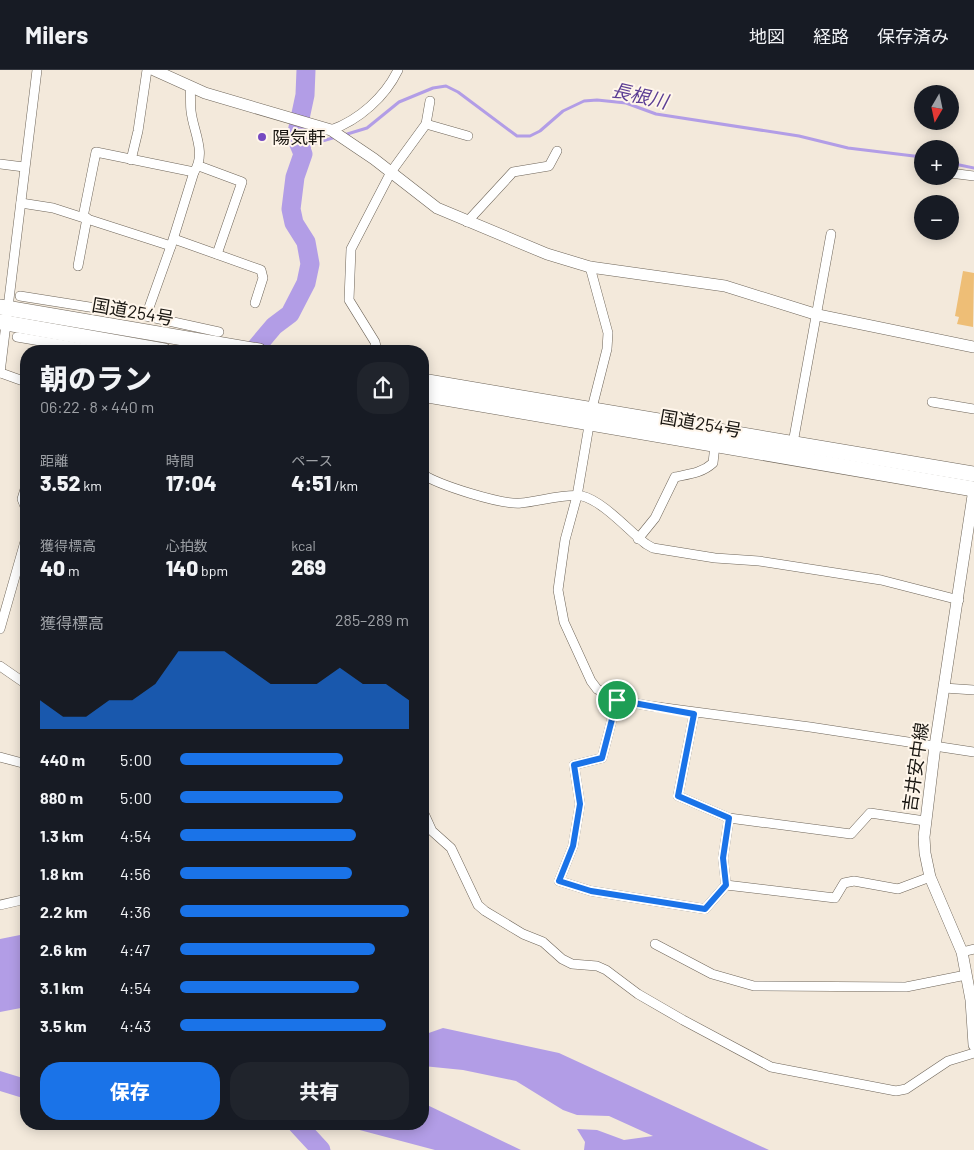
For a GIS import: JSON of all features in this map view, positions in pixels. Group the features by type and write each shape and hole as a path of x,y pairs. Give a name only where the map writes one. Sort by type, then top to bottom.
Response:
{"highway":[{"name":"国道254号","path":"3,315 77,321 218,338 240,345"},
{"name":"国道254号","path":"3,315 137,345"},
{"name":"国道254号","path":"429,382 591,416 715,445 974,489"},
{"name":"国道254号","path":"429,395 793,443 974,474"}],"street":[{"path":"20,380 0,373 3,315 21,203 37,70"},
{"path":"131,160 138,131 147,70"},
{"path":"332,131 354,121 391,85 398,70"},
{"path":"160,72 190,87 290,116 332,131 391,172 437,208 547,254 590,267 725,286 818,315 974,347"},
{"path":"146,316 197,169 200,155 191,111 190,87"},
{"path":"376,345 349,300 350,257 354,241 391,172 426,124 430,101"},
{"path":"426,124 468,136"},
{"path":"467,222 513,172 549,166 557,150"},
{"path":"78,266 96,152 131,160 197,169 242,182 217,254"},
{"path":"0,164 24,167"},
{"path":"959,174 974,176"},
{"path":"21,203 53,208 172,243 217,254 261,270 263,273 255,303"},
{"path":"793,443 818,315 831,234"},
{"path":"590,267 608,333 605,365 591,416 577,496 565,540 558,590 559,604 564,622 597,689 617,700 694,714 810,727 974,752"},
{"path":"20,296 146,316 218,338"},
{"path":"77,321 111,311"},
{"path":"17,337 64,345"},
{"path":"932,402 974,409"},
{"path":"638,538 655,518 675,477 695,474 707,469 713,463 715,445"},
{"path":"429,478 503,502 518,504 583,496 602,507 638,538 653,548 716,558 759,560 873,578 959,600"},
{"name":"吉井安中線","path":"974,489 959,600 934,746 925,821 925,853 930,877 936,896 962,952 974,1045"},
{"path":"0,629 20,559"},
{"path":"0,666 20,680"},
{"path":"944,688 974,690"},
{"path":"617,700 602,758 574,765 580,804 573,846 559,881 591,891 705,909 726,885 723,858 729,818"},
{"path":"694,714 678,796 729,818 852,834 870,813 925,821"},
{"path":"0,757 20,762"},
{"path":"429,824 432,831 451,848 478,905 485,912 523,934 543,942 562,959 572,964 597,966 606,970 638,994 771,1067 896,1091 906,1089 948,1061 974,1053"},
{"path":"726,885 835,898 844,883 854,880 898,890 930,877"},
{"path":"0,905 20,900"},
{"path":"655,944 712,974 754,986 906,987 966,975"},
{"path":"962,952 974,949"}],"shaded area":[{"path":"20,935 20,1008 0,1012 0,939"},
{"path":"443,1028 559,1053 769,1150 584,1150 585,1142 577,1129 597,1130 624,1140 653,1136 609,1116 577,1115 563,1110 516,1081 463,1070 429,1067 429,1033"},
{"path":"0,1071 20,1077 20,1097 0,1091"},
{"path":"429,1106 521,1150 435,1150 360,1130 429,1130"}],"building":[{"path":"963,271 974,273 973,327 957,324 959,317 955,316"}],"waterway":[{"path":"258,345 274,326 290,314 306,283 310,264 306,242 294,223 291,209 295,177 303,154 296,137 305,95 306,70"},
{"name":"長根川","path":"344,135 367,128 399,102 433,88 446,86 458,92 517,136 530,136 540,131 563,111 584,101 597,100 626,103 656,114 799,136 848,148 914,156"},
{"name":"長根川","path":"303,154 312,144 336,137"},
{"name":"長根川","path":"959,165 974,168"},
{"path":"303,1130 321,1150"}],"place":[{"name":"陽気軒","path":"262,137"}],"route":[{"path":"617,700 694,714 678,796 729,818 723,858 726,885 705,909 591,891 559,881 573,846 580,804 574,765 602,758 617,700"}]}
